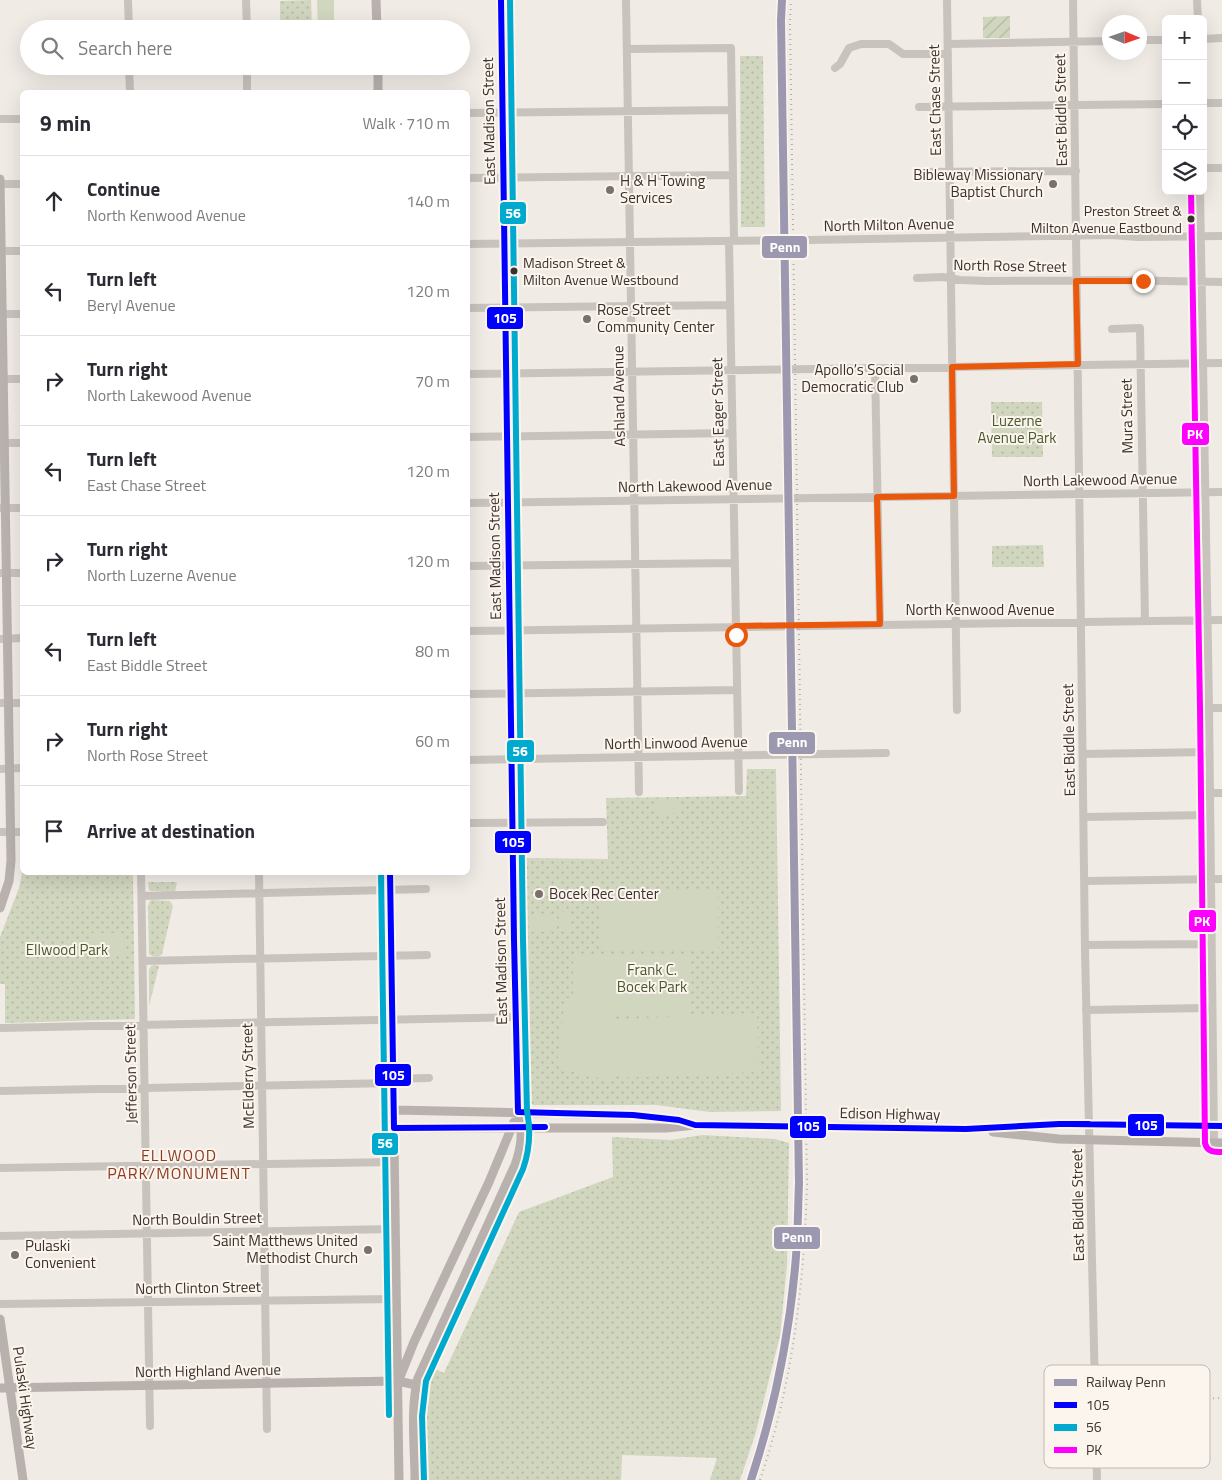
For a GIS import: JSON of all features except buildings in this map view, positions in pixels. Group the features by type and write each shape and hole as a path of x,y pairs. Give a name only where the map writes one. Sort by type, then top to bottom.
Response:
{"main road":[{"path":"376,0 377,20"},
{"name":"East Madison Street","path":"415,1480 414,1408 416,1385 515,1165 520,1146 517,1127 501,0"},
{"path":"378,75 378,90"},
{"path":"0,179 5,769 11,832 10,881 0,908"},
{"path":"390,875 399,1480"},
{"name":"Edison Highway","path":"394,1110 633,1115 679,1120 695,1125"},
{"name":"Edison Highway","path":"394,1128 666,1128 708,1125 966,1129 1059,1124 1218,1126"},
{"name":"East Madison Street","path":"398,1381 414,1342 517,1127"},
{"name":"Edison Highway","path":"966,1129 1059,1139 1218,1143"},
{"name":"Pulaski Highway","path":"0,1319 5,1388 23,1480"},
{"name":"North Highland Avenue","path":"5,1388 398,1381 416,1385"}],"street":[{"path":"128,0 129,20"},
{"path":"246,0 247,20"},
{"name":"Ashland Avenue","path":"626,0 638,792"},
{"name":"East Chase Street","path":"947,0 958,710"},
{"name":"East Biddle Street","path":"1073,0 1086,1010 1095,1365"},
{"path":"1198,0 1198,15"},
{"path":"1207,39 1222,38"},
{"path":"1147,40 1162,40"},
{"path":"948,44 1102,41"},
{"path":"835,68 840,64 849,48 861,44 889,44 902,54 948,54"},
{"name":"East Eager Street","path":"627,49 731,48 730,305 739,791"},
{"path":"129,75 130,90"},
{"path":"247,75 247,90"},
{"path":"1207,103 1222,103"},
{"path":"919,107 1162,104"},
{"path":"470,114 732,110"},
{"path":"0,119 20,119"},
{"path":"1207,168 1222,168"},
{"path":"917,172 1076,171"},
{"path":"470,178 732,175"},
{"path":"0,184 20,184"},
{"path":"1200,195 1212,1010 1217,1051 1218,1143"},
{"name":"North Milton Avenue","path":"470,244 1076,235 1222,236"},
{"path":"1,251 20,251"},
{"name":"North Rose Street","path":"917,278 943,277 987,281 1222,282"},
{"path":"470,308 730,305"},
{"path":"2,314 20,314"},
{"name":"Mura Street","path":"1112,329 1140,328 1145,621"},
{"path":"470,374 1222,363"},
{"path":"875,368 880,624"},
{"path":"2,379 20,379"},
{"path":"470,437 732,433"},
{"path":"2,443 20,443"},
{"name":"North Lakewood Avenue","path":"470,503 1222,492"},
{"path":"3,508 20,508"},
{"path":"470,566 735,562"},
{"path":"3,573 20,573"},
{"name":"North Kenwood Avenue","path":"470,631 1222,620"},
{"path":"4,639 20,638"},
{"path":"470,694 737,690"},
{"path":"4,703 20,703"},
{"path":"1209,708 1222,708"},
{"path":"1083,754 1209,752"},
{"name":"North Linwood Avenue","path":"470,760 886,753"},
{"path":"5,769 20,768"},
{"path":"1209,793 1222,793"},
{"path":"1084,817 1210,815"},
{"path":"470,824 603,822"},
{"path":"0,832 20,832"},
{"name":"Jefferson Street","path":"142,875 150,1426"},
{"name":"McElderry Street","path":"260,875 267,1429"},
{"path":"1085,881 1222,879"},
{"path":"142,896 426,890"},
{"path":"1085,945 1211,944"},
{"path":"143,961 427,955"},
{"path":"1086,1010 1205,1008 1212,1010"},
{"path":"0,1028 516,1017"},
{"path":"0,1091 262,1086 429,1078"},
{"path":"0,1168 394,1162"},
{"name":"North Bouldin Street","path":"0,1236 396,1229"},
{"name":"North Clinton Street","path":"0,1304 396,1299"}],"green space":[{"path":"311,0 312,20 280,20 280,1"},
{"path":"317,0 334,0 334,20 318,20"},
{"path":"1010,16 1010,38 983,38 983,17"},
{"path":"740,56 763,56 765,227 741,227"},
{"name":"Luzerne Avenue Park","path":"991,402 1042,402 1043,457 992,457"},
{"path":"992,421 1010,421 1010,449 992,449"},
{"path":"1043,545 1044,567 992,567 992,546"},
{"name":"Frank C. Bocek Park","path":"747,769 776,769 781,1111 710,1112 656,1105 533,1105 526,1100 524,858 608,859 606,798 746,796"},
{"path":"656,801 681,801 681,813 656,814"},
{"name":"Ellwood Park","path":"22,875 133,875 135,1019 5,1023 5,984 0,984 0,937 19,888"},
{"path":"148,882 177,882 175,892 151,891 149,890"},
{"path":"718,890 718,950 601,950 600,891"},
{"name":"Ellwood Park","path":"152,900 170,901 173,906 162,954 157,957 149,954 148,906"},
{"path":"561,912 571,912 571,930 561,930"},
{"path":"530,915 557,915 557,931 530,932"},
{"path":"91,933 124,933 125,954 91,955"},
{"path":"690,955 691,1015 612,1016 617,1021 617,1019 757,1013 759,1072 620,1078 619,1070 612,1081 561,1069 557,1063 565,998 573,998 573,956"},
{"name":"Ellwood Park","path":"154,965 159,966 149,1006 149,970"},
{"path":"702,1135 775,1139 789,1143 787,1264 780,1336 755,1435 740,1480 710,1480 717,1458 622,1455 621,1480 424,1480 422,1399 431,1367 444,1373 519,1212 613,1177 612,1137 671,1140"}],"railway":[{"path":"760,1480 781,1407 795,1333 803,1259 807,1183 791,0"},
{"path":"1210,1398 1222,1398"}],"rail line":[{"name":"Penn","path":"751,1480 774,1397 790,1313 798,1228 799,1183 782,0"}],"transit line":[{"name":"105","path":"501,0 518,1112 633,1115 679,1120 695,1125 966,1129 1089,1124"},
{"name":"56","path":"424,1480 422,1416 426,1381 523,1169 529,1140 523,940 510,0"},
{"name":"PK","path":"1191,195 1205,1143 1209,1150 1222,1152"},
{"name":"56","path":"381,875 389,1415"},
{"name":"105","path":"390,875 394,1128 545,1127"},
{"name":"105","path":"1070,1124 1222,1126"}],"place":[{"name":"Bibleway Missionary Baptist Church","path":"1053,184"},
{"name":"H & H Towing Services","path":"610,190"},
{"name":"Preston Street & Milton Avenue Eastbound","path":"1191,219"},
{"name":"Madison Street & Milton Avenue Westbound","path":"514,271"},
{"name":"Rose Street Community Center","path":"587,319"},
{"name":"Apollo’s Social Democratic Club","path":"914,379"},
{"name":"Bocek Rec Center","path":"539,894"},
{"name":"Saint Matthews United Methodist Church","path":"368,1250"},
{"name":"Pulaski Convenient","path":"15,1255"}],"district":[{"name":"ELLWOOD PARK/MONUMENT","path":"179,1164"}],"route":[{"path":"736,635 736,626 880,624 877,497 954,496 952,367 1078,364 1076,281 1143,281"}]}
